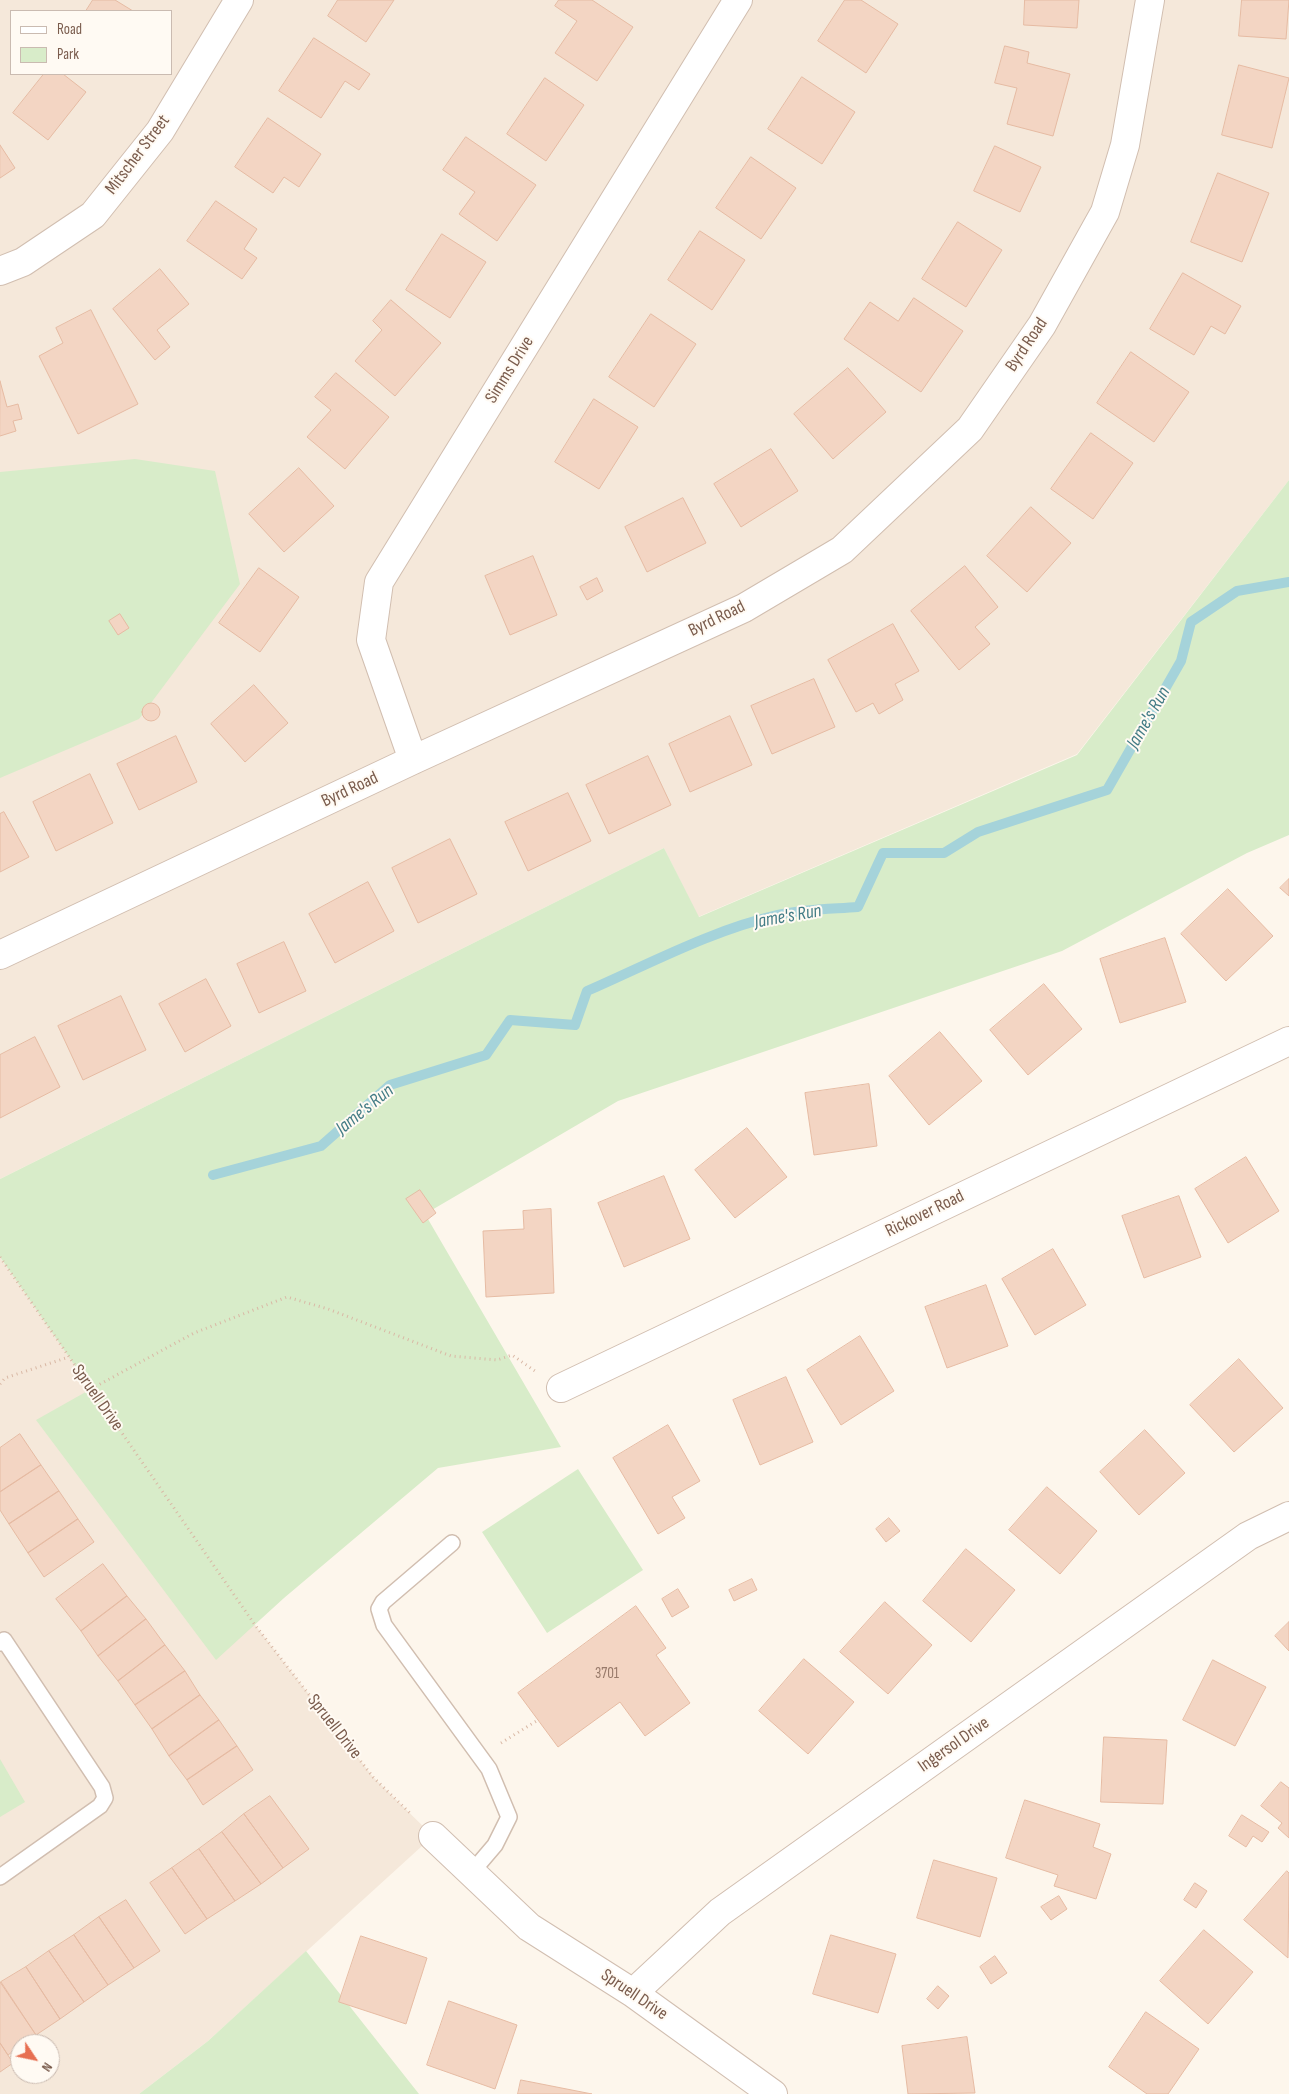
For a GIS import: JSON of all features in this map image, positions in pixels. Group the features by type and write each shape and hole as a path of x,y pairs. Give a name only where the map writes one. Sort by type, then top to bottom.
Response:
{"street":[{"name":"Mitscher Street","path":"0,271 23,262 93,214 160,131 238,0"},
{"name":"Simms Drive","path":"413,760 371,640 379,582 738,0"},
{"name":"Byrd Road","path":"0,955 413,760 744,608 842,550 970,429 1042,325 1105,212 1125,145 1150,0"},
{"name":"Rickover Road","path":"561,1388 1289,1041"},
{"name":"Ingersol Drive","path":"633,1992 720,1912 1248,1536 1289,1516"},
{"name":"Spruell Drive","path":"434,1836 529,1927 633,1992 773,2094"}],"lane":[{"path":"452,1544 383,1602 379,1609 384,1626 490,1769 509,1817 495,1846 472,1872"},
{"path":"0,1877 100,1806 105,1798 102,1787 1,1638"}],"path":[{"name":"Spruell Drive","path":"0,1257 255,1625 373,1777 434,1836"},
{"path":"91,1389 194,1333 288,1297 328,1309 450,1356 497,1360 512,1355"},
{"path":"0,1384 5,1378 69,1357"},
{"path":"494,1747 538,1720"}],"shaded area":[{"path":"0,0 1289,0 1289,480 1077,754 698,917 664,848 0,1179"},
{"path":"0,1257 255,1625 373,1777 433,1836 208,2041 139,2094 0,2094"}],"green space":[{"path":"135,459 215,471 240,584 139,719 0,778 0,472"},
{"path":"1289,480 1289,835 1247,853 1062,951 618,1101 425,1214 561,1447 438,1468 284,1598 216,1660 36,1420 91,1389 0,1257 0,1179 664,848 699,917 1077,755"},
{"path":"578,1469 643,1570 547,1633 482,1532"},
{"path":"0,1759 25,1802 0,1817"},
{"path":"306,1951 419,2094 139,2094 208,2041"}],"building":[{"path":"93,0 115,0 131,10 87,10"},
{"path":"338,0 394,0 366,42 328,16"},
{"path":"559,0 592,0 633,27 597,81 555,53 577,21 555,6"},
{"path":"845,0 861,0 898,24 866,73 818,41"},
{"path":"1025,0 1079,0 1077,28 1024,25"},
{"path":"1242,0 1289,0 1286,39 1239,36"},
{"path":"314,38 370,74 359,90 345,81 321,118 279,91"},
{"path":"1005,46 1029,52 1027,63 1070,74 1053,136 1007,124 1017,88 995,83"},
{"path":"1239,65 1289,78 1272,148 1222,135"},
{"path":"43,75 64,75 86,92 48,140 13,113"},
{"path":"802,77 855,112 822,164 768,129"},
{"path":"545,78 584,105 546,161 507,134"},
{"path":"268,118 321,154 299,187 284,177 273,193 235,167"},
{"path":"466,137 536,185 497,241 459,214 475,192 443,170"},
{"path":"0,145 15,168 0,178"},
{"path":"995,146 1041,167 1020,212 974,191"},
{"path":"751,157 796,188 761,239 716,208"},
{"path":"1218,173 1269,193 1242,262 1191,242"},
{"path":"216,201 257,229 244,249 257,258 242,279 187,241"},
{"path":"958,222 1002,250 966,307 922,279"},
{"path":"700,231 745,260 712,310 668,280"},
{"path":"442,234 486,262 450,318 406,290"},
{"path":"160,269 189,304 157,330 170,347 155,360 113,309"},
{"path":"1183,273 1241,306 1225,334 1211,326 1194,355 1150,329"},
{"path":"914,298 963,331 921,392 844,339 870,302 898,321"},
{"path":"391,300 441,343 395,396 355,361 382,330 373,321"},
{"path":"91,310 138,404 78,434 39,356 63,343 56,328"},
{"path":"651,314 696,344 654,407 609,377"},
{"path":"1131,352 1189,392 1154,442 1097,403"},
{"path":"848,368 886,412 833,459 794,414"},
{"path":"336,373 389,417 345,469 307,437 331,410 315,397"},
{"path":"0,381 7,407 18,404 22,419 13,421 16,431 0,436"},
{"path":"594,399 638,427 599,489 555,462"},
{"path":"1091,433 1133,463 1093,519 1051,489"},
{"path":"771,449 798,491 741,527 714,484"},
{"path":"299,468 334,506 284,552 249,514"},
{"path":"683,498 706,543 647,572 625,527"},
{"path":"1031,507 1071,543 1027,592 987,556"},
{"path":"533,556 557,615 510,635 485,576"},
{"path":"965,566 998,607 975,627 990,644 959,670 911,611"},
{"path":"259,568 299,597 260,652 219,623"},
{"path":"597,578 603,591 587,600 580,587"},
{"path":"120,614 129,628 118,635 109,621"},
{"path":"893,624 919,671 895,684 903,700 879,714 873,703 856,712 828,660"},
{"path":"814,679 835,727 772,754 751,706"},
{"path":"254,685 288,723 245,762 211,724"},
{"path":"151,703 157,706 160,712 157,718 151,721 145,718 142,712 145,706"},
{"path":"730,716 752,765 690,792 669,744"},
{"path":"176,736 197,782 139,810 117,764"},
{"path":"648,756 671,805 609,834 586,785"},
{"path":"90,774 113,823 56,851 33,802"},
{"path":"568,793 591,841 528,871 505,822"},
{"path":"4,812 29,857 0,872 0,814"},
{"path":"450,839 477,894 418,923 392,868"},
{"path":"1289,879 1289,896 1280,888"},
{"path":"368,882 394,931 335,963 309,914"},
{"path":"1228,889 1273,936 1226,981 1181,934"},
{"path":"1165,938 1186,1002 1120,1023 1100,959"},
{"path":"284,942 306,991 259,1013 237,964"},
{"path":"206,979 231,1026 185,1052 159,1004"},
{"path":"1044,984 1082,1029 1028,1075 990,1030"},
{"path":"121,996 146,1050 83,1080 58,1026"},
{"path":"940,1032 982,1081 929,1125 889,1076"},
{"path":"35,1037 60,1087 0,1118 0,1055"},
{"path":"869,1084 877,1146 814,1155 805,1093"},
{"path":"747,1128 787,1177 735,1218 695,1170"},
{"path":"1246,1157 1279,1211 1228,1243 1195,1189"},
{"path":"664,1176 690,1239 624,1267 598,1203"},
{"path":"420,1190 436,1213 423,1223 406,1199"},
{"path":"1179,1196 1201,1257 1144,1278 1122,1216"},
{"path":"551,1209 554,1293 486,1297 483,1231 524,1229 523,1211"},
{"path":"1053,1249 1086,1305 1035,1335 1002,1279"},
{"path":"986,1285 1008,1346 947,1368 925,1307"},
{"path":"860,1336 894,1391 841,1425 807,1370"},
{"path":"1239,1359 1283,1408 1234,1452 1190,1405"},
{"path":"786,1377 813,1442 760,1465 733,1400"},
{"path":"668,1425 700,1481 672,1497 685,1518 658,1534 613,1458"},
{"path":"1145,1430 1185,1473 1139,1515 1100,1472"},
{"path":"20,1434 41,1465 0,1492 0,1448"},
{"path":"41,1465 59,1491 9,1524 0,1510 0,1492"},
{"path":"1047,1487 1097,1531 1060,1574 1009,1530"},
{"path":"59,1491 78,1519 28,1553 9,1524"},
{"path":"889,1518 900,1531 886,1542 876,1529"},
{"path":"78,1519 94,1542 44,1577 28,1553"},
{"path":"966,1549 1015,1590 971,1642 923,1601"},
{"path":"103,1564 127,1596 81,1631 56,1599"},
{"path":"752,1579 757,1590 734,1601 729,1590"},
{"path":"678,1589 689,1607 672,1617 662,1599"},
{"path":"127,1596 146,1619 98,1656 81,1631"},
{"path":"885,1602 932,1645 888,1694 840,1652"},
{"path":"636,1606 666,1648 656,1655 690,1703 645,1736 620,1702 558,1747 518,1693"},
{"path":"146,1619 165,1645 118,1681 98,1656"},
{"path":"1289,1622 1289,1651 1275,1636"},
{"path":"165,1645 185,1671 135,1705 118,1681"},
{"path":"804,1659 854,1702 808,1754 759,1711"},
{"path":"1213,1660 1266,1687 1235,1746 1183,1720"},
{"path":"185,1671 200,1695 152,1729 135,1705"},
{"path":"200,1695 219,1720 169,1756 152,1729"},
{"path":"219,1720 237,1746 187,1780 169,1756"},
{"path":"1104,1737 1167,1740 1163,1804 1101,1802"},
{"path":"237,1746 253,1770 203,1805 187,1780"},
{"path":"1281,1782 1289,1788 1289,1838 1278,1828 1282,1823 1261,1806"},
{"path":"270,1796 309,1849 283,1868 244,1814"},
{"path":"1025,1800 1100,1824 1093,1847 1111,1854 1096,1899 1054,1886 1058,1875 1006,1858"},
{"path":"244,1814 283,1868 261,1884 222,1832"},
{"path":"1242,1815 1269,1832 1262,1842 1253,1836 1246,1847 1229,1836"},
{"path":"222,1832 261,1884 235,1901 199,1849"},
{"path":"199,1849 235,1901 207,1919 172,1868"},
{"path":"934,1860 997,1878 980,1937 917,1918"},
{"path":"172,1868 207,1919 185,1934 150,1883"},
{"path":"1287,1871 1289,1873 1288,1958 1244,1920"},
{"path":"1195,1883 1207,1891 1196,1908 1184,1900"},
{"path":"1059,1896 1067,1909 1051,1920 1041,1907"},
{"path":"126,1900 160,1951 134,1968 99,1917"},
{"path":"99,1917 134,1968 108,1985 74,1935"},
{"path":"1204,1930 1253,1972 1208,2024 1160,1981"},
{"path":"74,1935 108,1985 84,2002 49,1951"},
{"path":"831,1935 896,1954 878,2013 813,1994"},
{"path":"361,1936 427,1958 406,2024 339,2002"},
{"path":"49,1951 84,2002 60,2019 26,1967"},
{"path":"995,1956 1007,1973 991,1984 980,1967"},
{"path":"26,1967 60,2019 35,2034 1,1982"},
{"path":"0,1982 35,2034 10,2034 10,2054 8,2055 0,2043"},
{"path":"938,1986 949,1996 938,2009 927,1999"},
{"path":"449,2001 517,2025 495,2089 427,2065"},
{"path":"1146,2012 1199,2049 1168,2094 1147,2094 1109,2067"},
{"path":"967,2037 975,2093 908,2094 902,2046"},
{"path":"0,2043 10,2058 10,2065 0,2072"},
{"path":"521,2080 592,2094 518,2094"}],"waterway":[{"name":"Jame's Run","path":"213,1175 321,1146 390,1085 486,1055 510,1020 575,1025 587,991 729,929 788,913 858,907 883,853 944,853 978,832 1107,790 1181,661 1191,622 1237,591 1289,582"}]}
